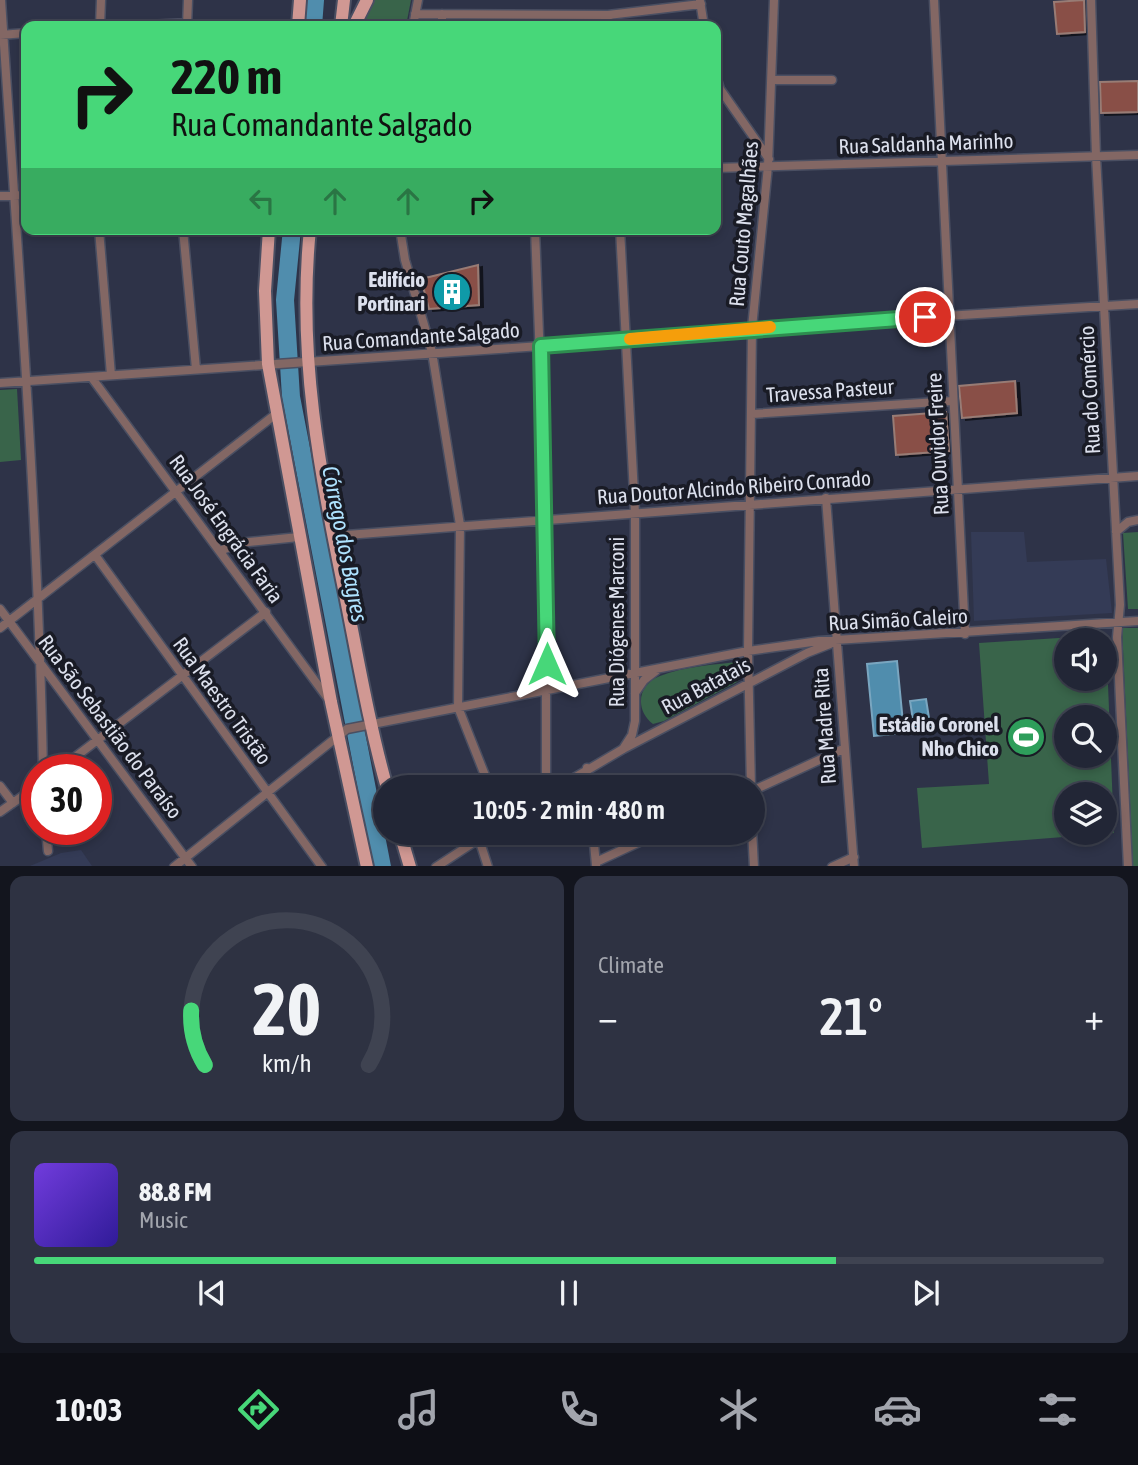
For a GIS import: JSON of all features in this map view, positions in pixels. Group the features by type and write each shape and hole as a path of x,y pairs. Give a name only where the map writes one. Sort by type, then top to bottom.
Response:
{"main road":[{"path":"298,21 300,0"},
{"path":"342,21 344,0"},
{"path":"356,21 367,0"},
{"path":"269,235 264,300 273,363 276,414 331,702 344,731 367,866"},
{"path":"310,235 303,362 369,724 383,775"},
{"path":"404,845 410,866"}],"street":[{"path":"1,0 1,35 16,195 35,600 41,664 43,754"},
{"path":"100,21 101,0"},
{"path":"187,21 188,0"},
{"path":"414,21 418,0"},
{"name":"Rua Couto Magalhães","path":"752,775 748,651 752,503 752,328 769,163 774,0"},
{"name":"Rua Ouvidor Freire","path":"934,0 965,634"},
{"name":"Rua do Comércio","path":"1091,0 1096,156 1116,532 1128,866"},
{"path":"415,15 608,15 701,2 703,21"},
{"path":"442,14 442,21"},
{"path":"525,15 526,21"},
{"path":"608,15 608,21"},
{"path":"1,35 21,33"},
{"path":"771,80 832,80"},
{"path":"721,91 769,163"},
{"name":"Rua Saldanha Marinho","path":"721,168 769,163 942,162 1138,155"},
{"path":"0,196 21,195"},
{"path":"99,235 111,375"},
{"path":"184,235 196,369"},
{"path":"401,235 405,260 432,352 460,525 458,707 484,775"},
{"path":"535,235 546,519 546,775"},
{"name":"Rua Diógenes Marconi","path":"621,235 635,513 635,721 632,735 623,749"},
{"name":"Rua Comandante Salgado","path":"0,383 541,346 752,328 1138,304"},
{"name":"Rua José Engrácia Faria","path":"92,378 266,612 302,668 331,702"},
{"name":"Travessa Pasteur","path":"752,414 953,401"},
{"path":"0,628 276,414"},
{"name":"Rua Doutor Alcindo Ribeiro Conrado","path":"333,536 1138,476"},
{"name":"Rua Madre Rita","path":"826,498 843,749 854,862"},
{"path":"1116,532 1128,522 1138,520"},
{"path":"220,551 239,543 299,537"},
{"name":"Rua Maestro Tristão","path":"95,555 322,866"},
{"name":"Rua São Sebastião do Paraíso","path":"0,609 192,866"},
{"path":"79,754 266,612"},
{"name":"Rua Simão Caleiro","path":"344,731 548,688 748,651 819,641 965,634 1138,621"},
{"name":"Rua Batatais","path":"576,775 807,653 836,642"},
{"path":"617,676 627,678 634,691 663,667"},
{"name":"Rua Diógenes Marconi","path":"635,721 643,731 652,734"},
{"path":"174,866 344,731"},
{"path":"765,783 843,749"},
{"path":"587,768 588,775"},
{"path":"0,786 13,803"},
{"path":"0,812 21,797"},
{"path":"47,845 48,851"},
{"path":"436,866 469,845"},
{"path":"481,845 488,866"},
{"path":"594,845 596,864 635,845"},
{"path":"753,845 754,866"},
{"path":"832,866 854,862"}],"shaded area":[{"path":"971,532 1024,532 1027,562 1106,559 1112,613 974,621"},
{"path":"897,661 904,733 874,736 867,664"},
{"path":"926,699 931,731 915,733 910,701"},
{"path":"81,850 92,866 30,866 61,853"}],"green space":[{"path":"358,0 411,0 407,21 356,21"},
{"path":"17,389 21,460 0,462 0,390"},
{"path":"1138,532 1138,609 1128,609 1123,533"},
{"path":"1122,628 1138,628 1138,866 1133,866"},
{"name":"Estádio Coronel Nho Chico","path":"1054,638 1054,691 1108,691 1109,705 1054,705 1054,768 1111,768 1112,782 1054,782 1054,838 922,848 917,788 989,784 979,643"},
{"path":"742,661 743,675 737,682 664,721 653,724 643,712 641,698 652,680 690,668"}],"building":[{"path":"1084,0 1085,32 1057,34 1054,2"},
{"path":"1138,81 1138,112 1101,113 1100,82"},
{"name":"Edifício Portinari","path":"478,265 479,305 429,309 421,279"},
{"path":"1015,381 1017,413 962,418 959,386"},
{"path":"946,412 949,451 896,455 893,416"}],"waterway":[{"name":"Córrego dos Bagres","path":"313,21 315,0"},
{"name":"Córrego dos Bagres","path":"291,235 285,300 291,397 382,866"}],"slow traffic":[{"path":"630,339 770,327"}],"place":[{"name":"Edifício Portinari","path":"452,292"},
{"name":"Estádio Coronel Nho Chico","path":"1026,737"}],"route":[{"path":"547,664 541,346 925,317"}]}
